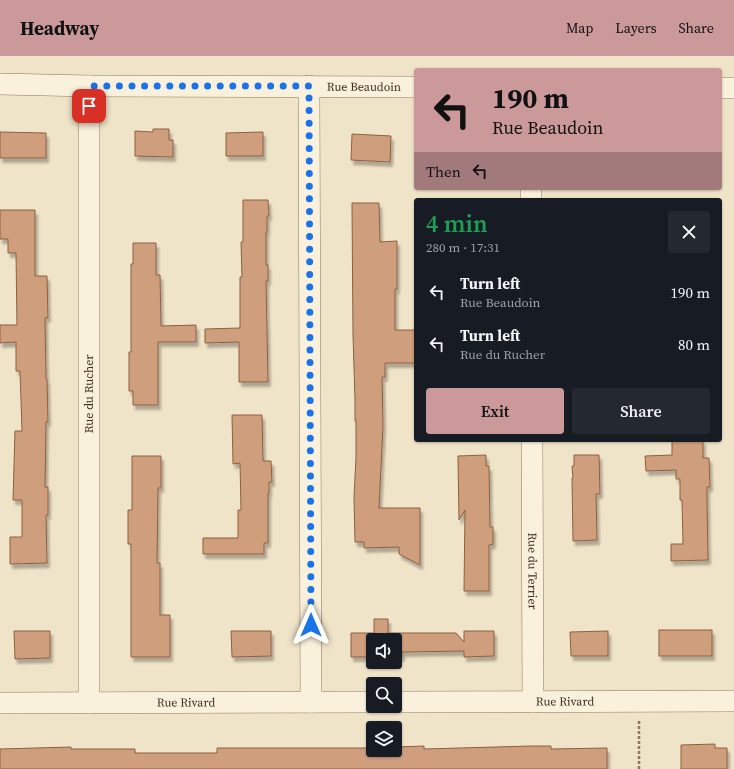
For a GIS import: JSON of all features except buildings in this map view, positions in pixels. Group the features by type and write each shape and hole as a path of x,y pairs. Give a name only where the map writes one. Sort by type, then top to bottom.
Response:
{"street":[{"name":"Rue Beaudoin","path":"0,84 89,86 414,87"},
{"name":"Rue du Rucher","path":"88,703 89,86"},
{"path":"309,86 311,702"},
{"path":"722,88 734,88"},
{"name":"Rue du Terrier","path":"532,442 533,702"},
{"name":"Rue Rivard","path":"402,702 734,701"},
{"name":"Rue Rivard","path":"0,703 366,702"}],"path":[{"path":"639,702 639,769"}],"route":[{"path":"89,106 89,86 309,86 311,625"}]}
